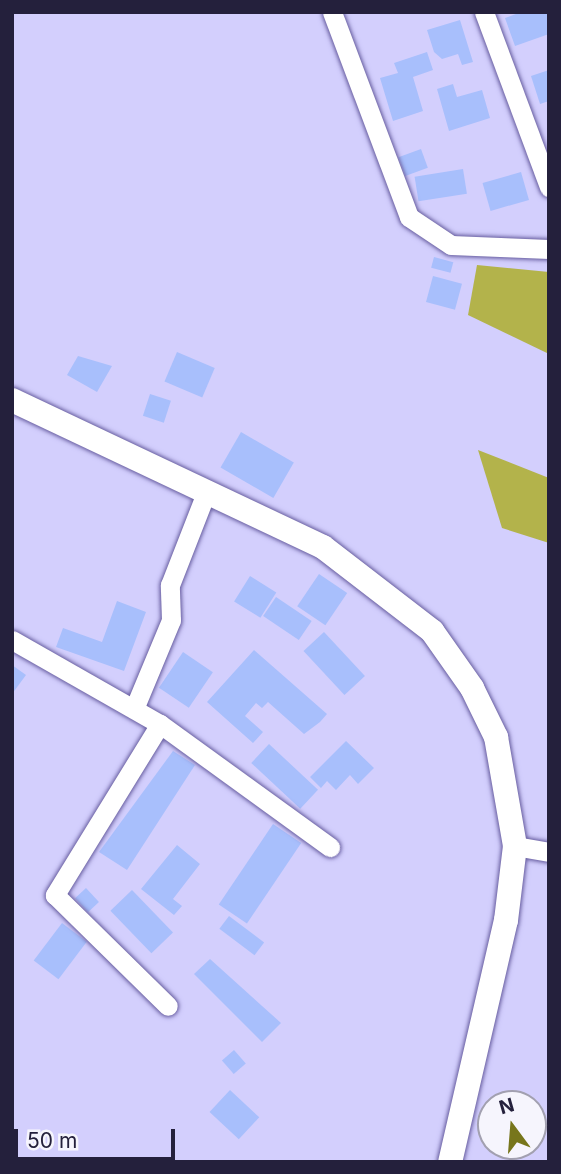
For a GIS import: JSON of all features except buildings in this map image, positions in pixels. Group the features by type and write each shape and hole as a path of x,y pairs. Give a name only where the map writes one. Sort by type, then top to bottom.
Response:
{"street":[{"path":"332,12 409,217 451,244 549,249"},
{"path":"484,12 549,187"},
{"path":"12,400 323,547 432,631 496,737 515,846 506,920 450,1162"},
{"path":"134,709 171,620 170,585 207,490"},
{"path":"12,640 160,724 330,847"},
{"path":"160,724 55,895 168,1006"},
{"path":"515,846 549,852"}],"shaded area":[{"path":"477,265 549,272 549,354 468,315"},
{"path":"478,450 549,478 549,543 502,528"}]}
